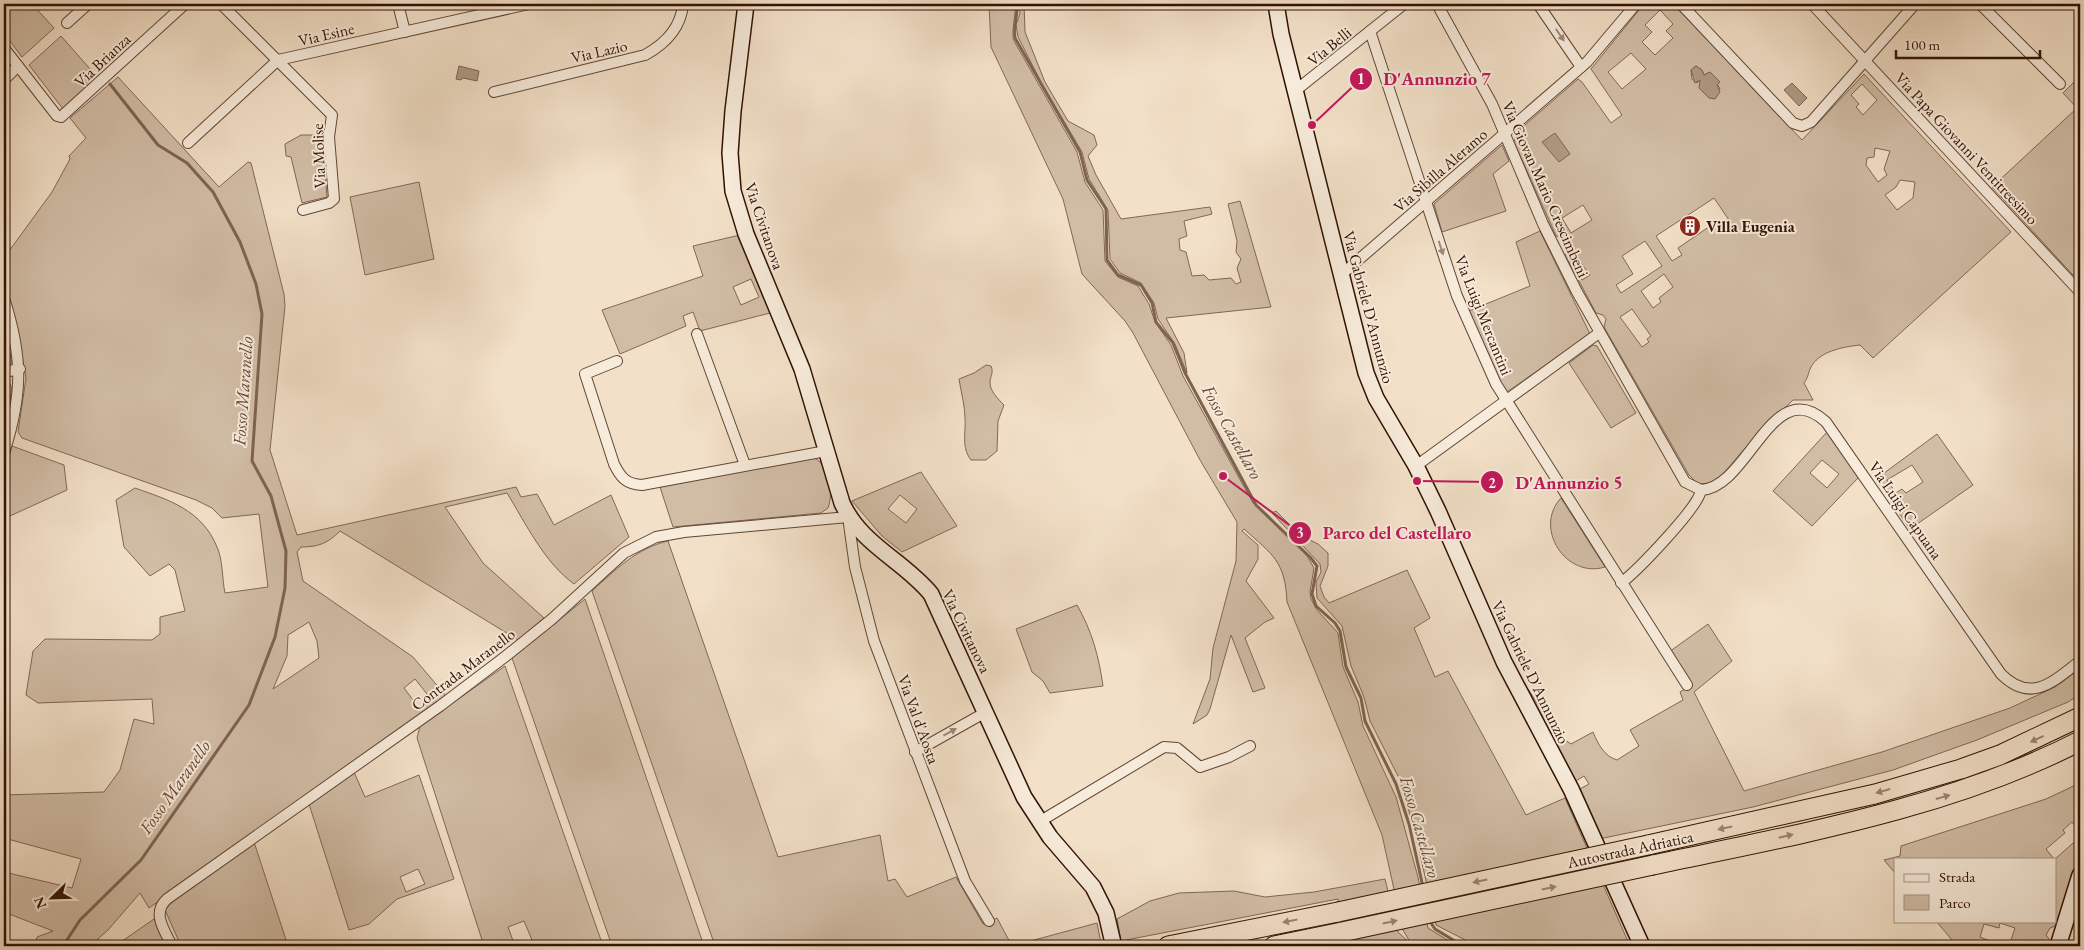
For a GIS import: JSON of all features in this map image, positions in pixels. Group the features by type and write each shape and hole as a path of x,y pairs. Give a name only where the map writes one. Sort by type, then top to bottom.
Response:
{"highway":[{"name":"Autostrada Adriatica","path":"1168,946 1338,912 1875,794 1961,770 2000,755 2080,717"},
{"name":"Autostrada Adriatica","path":"1274,946 1874,816 1969,789 2048,758 2080,741"}],"main road":[{"name":"Via Civitanova","path":"746,4 730,147 733,191 746,234 802,369 835,486 848,517 869,542 910,572 931,594 1024,797 1039,822 1093,887 1106,913 1113,943"},
{"name":"Via Gabriele D'Annunzio","path":"1276,4 1281,34 1368,379 1376,398 1416,466 1438,511 1504,662 1571,789 1642,946"},
{"path":"2058,946 2080,875"}],"street":[{"path":"67,22 88,4"},
{"name":"Via Brianza","path":"18,66 57,116 61,117 185,4"},
{"name":"Via Molise","path":"221,4 330,111 333,119 329,136 334,199 329,203 303,210"},
{"path":"398,4 405,32"},
{"name":"Via Esine","path":"278,60 405,32 481,9 529,4"},
{"name":"Via Lazio","path":"494,92 645,55 656,50 671,35 680,20 683,4"},
{"name":"Via Belli","path":"1295,91 1404,4"},
{"name":"Via Giovan Mario Crescimbeni","path":"1437,4 1492,104 1555,249 1599,334"},
{"path":"1538,4 1581,67"},
{"name":"Via Sibilla Aleramo","path":"1341,275 1581,67 1636,4"},
{"path":"1681,4 1793,123 1802,126 1811,122 1915,4"},
{"name":"Via Papa Giovanni Ventitreesimo","path":"1812,4 2080,292"},
{"path":"1980,4 2060,84"},
{"name":"Via Luigi Mercantini","path":"1370,31 1465,317 1505,401 1687,685"},
{"path":"4,48 18,66 4,80"},
{"path":"188,143 278,60"},
{"path":"4,298 20,369 18,400 4,453"},
{"path":"697,334 746,466"},
{"path":"1416,466 1599,334 1680,475 1690,487 1701,490 1700,497 1684,518 1621,583"},
{"path":"617,361 584,374 614,464 621,477 631,484 642,485 826,451"},
{"path":"4,372 20,369"},
{"name":"Via Luigi Capuana","path":"1701,490 1711,488 1722,482 1781,416 1800,408 1813,412 1826,422 2001,674 2010,683 2026,690 2046,685 2080,661"},
{"name":"Via Val d'Aosta","path":"848,517 863,602 914,752 965,881 989,921"},
{"name":"Contrada Maranello","path":"172,946 159,916 160,907 167,899 432,711 506,656 552,619 624,553 656,537 684,532 848,517"},
{"path":"914,752 986,712"},
{"path":"1039,822 1164,746 1177,748 1200,767 1229,757 1250,746"}],"green space":[{"path":"4,4 32,4 54,28 22,57 4,33"},
{"path":"989,4 1015,4 1013,39 1077,152 1085,182 1103,210 1105,261 1118,277 1138,286 1149,304 1155,322 1171,345 1183,376 1253,503 1307,556 1314,568 1310,592 1311,599 1317,610 1338,633 1343,667 1358,702 1363,726 1396,797 1418,877 1428,928 1457,946 1416,946 1410,942 1403,930 1382,835 1287,602 1284,577 1276,560 1244,529 1242,531 1258,545 1258,559 1246,581 1274,618 1265,622 1245,638 1265,688 1253,692 1231,635 1210,709 1207,715 1193,724 1210,679 1213,648 1236,561 1237,522 1200,460 1133,333 1125,321 1082,274 1063,199 991,47"},
{"path":"1019,4 1024,4 1025,32 1045,82 1068,121 1094,135 1097,145 1088,156 1096,175 1121,219 1210,207 1212,214 1184,221 1187,236 1179,239 1180,250 1186,252 1192,276 1204,275 1209,280 1231,278 1236,284 1241,282 1237,268 1241,259 1236,252 1237,241 1228,204 1240,201 1271,307 1166,318 1184,353 1187,373 1175,344 1158,319 1154,303 1141,283 1120,273 1110,259 1108,210 1089,179 1082,152 1042,84 1018,37 1016,25 1020,13"},
{"path":"1644,4 1673,4 1802,140 1864,74 2011,232 1873,358 1860,345 1832,351 1819,358 1810,369 1804,383 1813,400 1793,400 1757,434 1722,475 1710,483 1698,484 1689,475 1604,327 1606,319 1603,315 1596,313 1565,255 1569,250 1563,238 1556,236 1514,142 1517,132 1578,79 1611,123 1622,115 1591,69","holes":["1660,10 1673,24 1666,31 1673,38 1655,55 1642,42 1652,32 1645,25","1631,53 1646,69 1622,89 1608,72","1696,66 1702,70 1704,75 1710,72 1720,89 1700,80 1697,83 1692,79 1691,70","1862,84 1877,100 1863,115 1856,107 1859,104 1851,95","1875,148 1890,151 1884,169 1887,175 1878,182 1866,165 1867,158 1874,157","1900,180 1915,182 1913,198 1897,210 1885,195 1896,187","1714,198 1731,223 1721,229 1716,222 1678,248 1682,255 1672,261 1656,236","1583,205 1592,220 1571,233 1562,218","1645,241 1662,266 1621,293 1616,285 1633,274 1622,256","1579,261 1590,275 1582,280 1572,266","1664,274 1673,287 1659,298 1661,302 1653,308 1641,291","1632,309 1651,336 1647,339 1649,342 1642,347 1620,317"]},
{"path":"61,36 98,78 63,109 29,65"},
{"path":"2080,76 2080,269 2073,275 1992,187 2077,108 2063,93"},
{"path":"118,77 219,187 248,162 251,163 284,294 285,306 270,450 297,535 516,487 521,497 537,494 554,525 611,495 629,537 574,584 563,575 545,554 507,493 445,507 483,563 544,618 518,640 340,531 323,544 301,547 297,552 303,581 413,657 446,696 149,908 140,893 108,930 90,946 35,946 37,937 53,931 4,912 4,872 72,888 81,859 4,838 4,795 104,792 120,770 134,719 154,724 152,699 38,703 26,695 33,651 45,639 152,640 160,634 160,617 185,611 175,570 169,564 150,576 124,547 116,500 135,488 172,502 193,515 211,534 217,547 225,593 268,587 259,514 222,518 212,508 196,500 22,438 18,432 26,378 13,310 4,283 4,258 52,192 70,159 69,156 86,138 70,118","holes":["309,622 317,641 319,658 273,689 287,656 288,635","415,679 431,699 419,708 404,688"]},
{"path":"301,135 322,135 327,197 302,203 291,157 286,156 285,144"},
{"path":"1502,145 1509,161 1493,174 1506,211 1442,232 1434,204"},
{"path":"419,182 434,259 365,275 350,197"},
{"path":"1540,231 1590,334 1507,392 1500,382 1469,311 1530,286 1516,242"},
{"path":"740,235 770,313 700,331 693,312 683,316 686,326 620,354 602,310 703,276 693,246","holes":["751,279 759,297 741,305 733,287"]},
{"path":"4,327 12,363 4,365"},
{"path":"1593,345 1597,346 1636,413 1611,428 1569,363"},
{"path":"986,365 992,368 991,389 1004,405 998,421 997,451 986,460 971,460 965,445 965,413 959,379 974,373"},
{"path":"4,381 10,384 12,389 6,423 4,423"},
{"path":"1827,432 1859,477 1812,526 1773,491","holes":["1822,460 1839,474 1827,488 1810,473"]},
{"path":"1937,434 1973,485 1910,529 1876,479","holes":["1912,465 1923,482 1906,493 1902,489 1896,493 1887,480"]},
{"path":"12,446 64,465 67,490 10,516 5,498 4,481"},
{"path":"811,457 823,465 829,478 830,501 828,508 821,513 673,527 660,487"},
{"path":"921,472 957,526 902,552 882,536 852,501","holes":["900,495 917,509 906,523 888,509"]},
{"path":"1561,498 1605,567 1591,569 1578,566 1558,548 1552,536 1551,523 1553,510"},
{"path":"1276,511 1300,535 1318,544 1328,553 1328,566 1320,586 1324,597 1329,603 1407,570 1430,618 1414,628 1435,677 1448,671 1526,815 1565,798 1630,946 1477,946 1436,925 1414,828 1399,778 1370,721 1364,697 1351,666 1342,626 1317,598 1316,582 1321,572 1320,564 1272,513"},
{"path":"668,541 778,857 880,835 888,881 895,879 907,897 956,877 983,924 997,918 1012,946 715,946 592,591 636,554"},
{"path":"585,599 704,946 612,946 512,658"},
{"path":"1077,605 1094,644 1103,686 1050,693 1043,681 1032,672 1016,629"},
{"path":"1708,624 1732,661 1694,692 1744,791 1882,752 2010,708 2055,687 2080,668 2080,694 2068,702 1977,740 1893,770 1753,807 1599,839 1578,790 1589,784 1584,776 1574,782 1525,692 1528,689 1558,735 1571,744 1593,732 1605,753 1617,760 1639,746 1630,730 1683,700 1680,692 1690,686 1669,652"},
{"path":"505,666 603,946 517,946 532,940 524,921 508,927 515,946 484,946 417,738 420,726"},
{"path":"354,772 365,797 419,775 454,879 397,899 369,924 349,930 309,804","holes":["418,869 425,884 406,892 400,877"]},
{"path":"2080,783 2080,832 2072,822 2063,830 2065,833 2046,849 2053,858 1894,858 1894,872 1884,860 1900,856 1901,846 2046,799"},
{"path":"2080,837 2080,855 2060,924 2050,928 2046,935 2052,943 2051,946 2009,946 2015,928 2000,923 1999,928 1984,924 1980,937 1990,941 1988,946 1957,946 1937,922 2056,922 2056,858"},
{"path":"254,842 288,946 181,946 165,910 175,899"},
{"path":"1385,879 1398,932 1413,946 1348,946 1338,899 1121,941 1117,919 1150,901 1179,893 1234,891 1265,897 1314,892"},
{"path":"154,919 168,946 115,946"},
{"path":"1097,923 1101,943 1089,946 1012,946"}],"shaded area":[{"path":"459,66 479,71 477,81 463,78 461,80 456,79"},
{"path":"1696,66 1702,70 1704,75 1710,72 1720,82 1717,85 1720,92 1715,99 1709,98 1699,88 1700,80 1695,83 1691,70"},
{"path":"1792,83 1807,98 1799,106 1784,90"},
{"path":"1555,133 1570,154 1559,162 1542,142"}],"waterway":[{"name":"Fosso Castellaro","path":"1017,4 1015,38 1080,152 1087,180 1106,209 1107,260 1118,275 1141,285 1152,303 1156,322 1173,343 1185,373 1256,505 1317,566 1312,594 1316,606 1335,623 1340,631 1346,667 1361,698 1365,721 1396,784 1409,824 1423,887"},
{"name":"Fosso Maranello","path":"63,946 80,920 141,860 249,705 275,637 285,588 286,551 271,496 252,461 262,314 256,284 240,242 213,192 187,163 158,145 110,84"},
{"name":"Fosso Castellaro","path":"1429,920 1435,929 1463,946"}],"place":[{"name":"D'Annunzio 7","path":"1312,125"},
{"name":"Villa Eugenia","path":"1690,226"},
{"name":"Parco del Castellaro","path":"1223,476"},
{"name":"D'Annunzio 5","path":"1417,481"}]}
